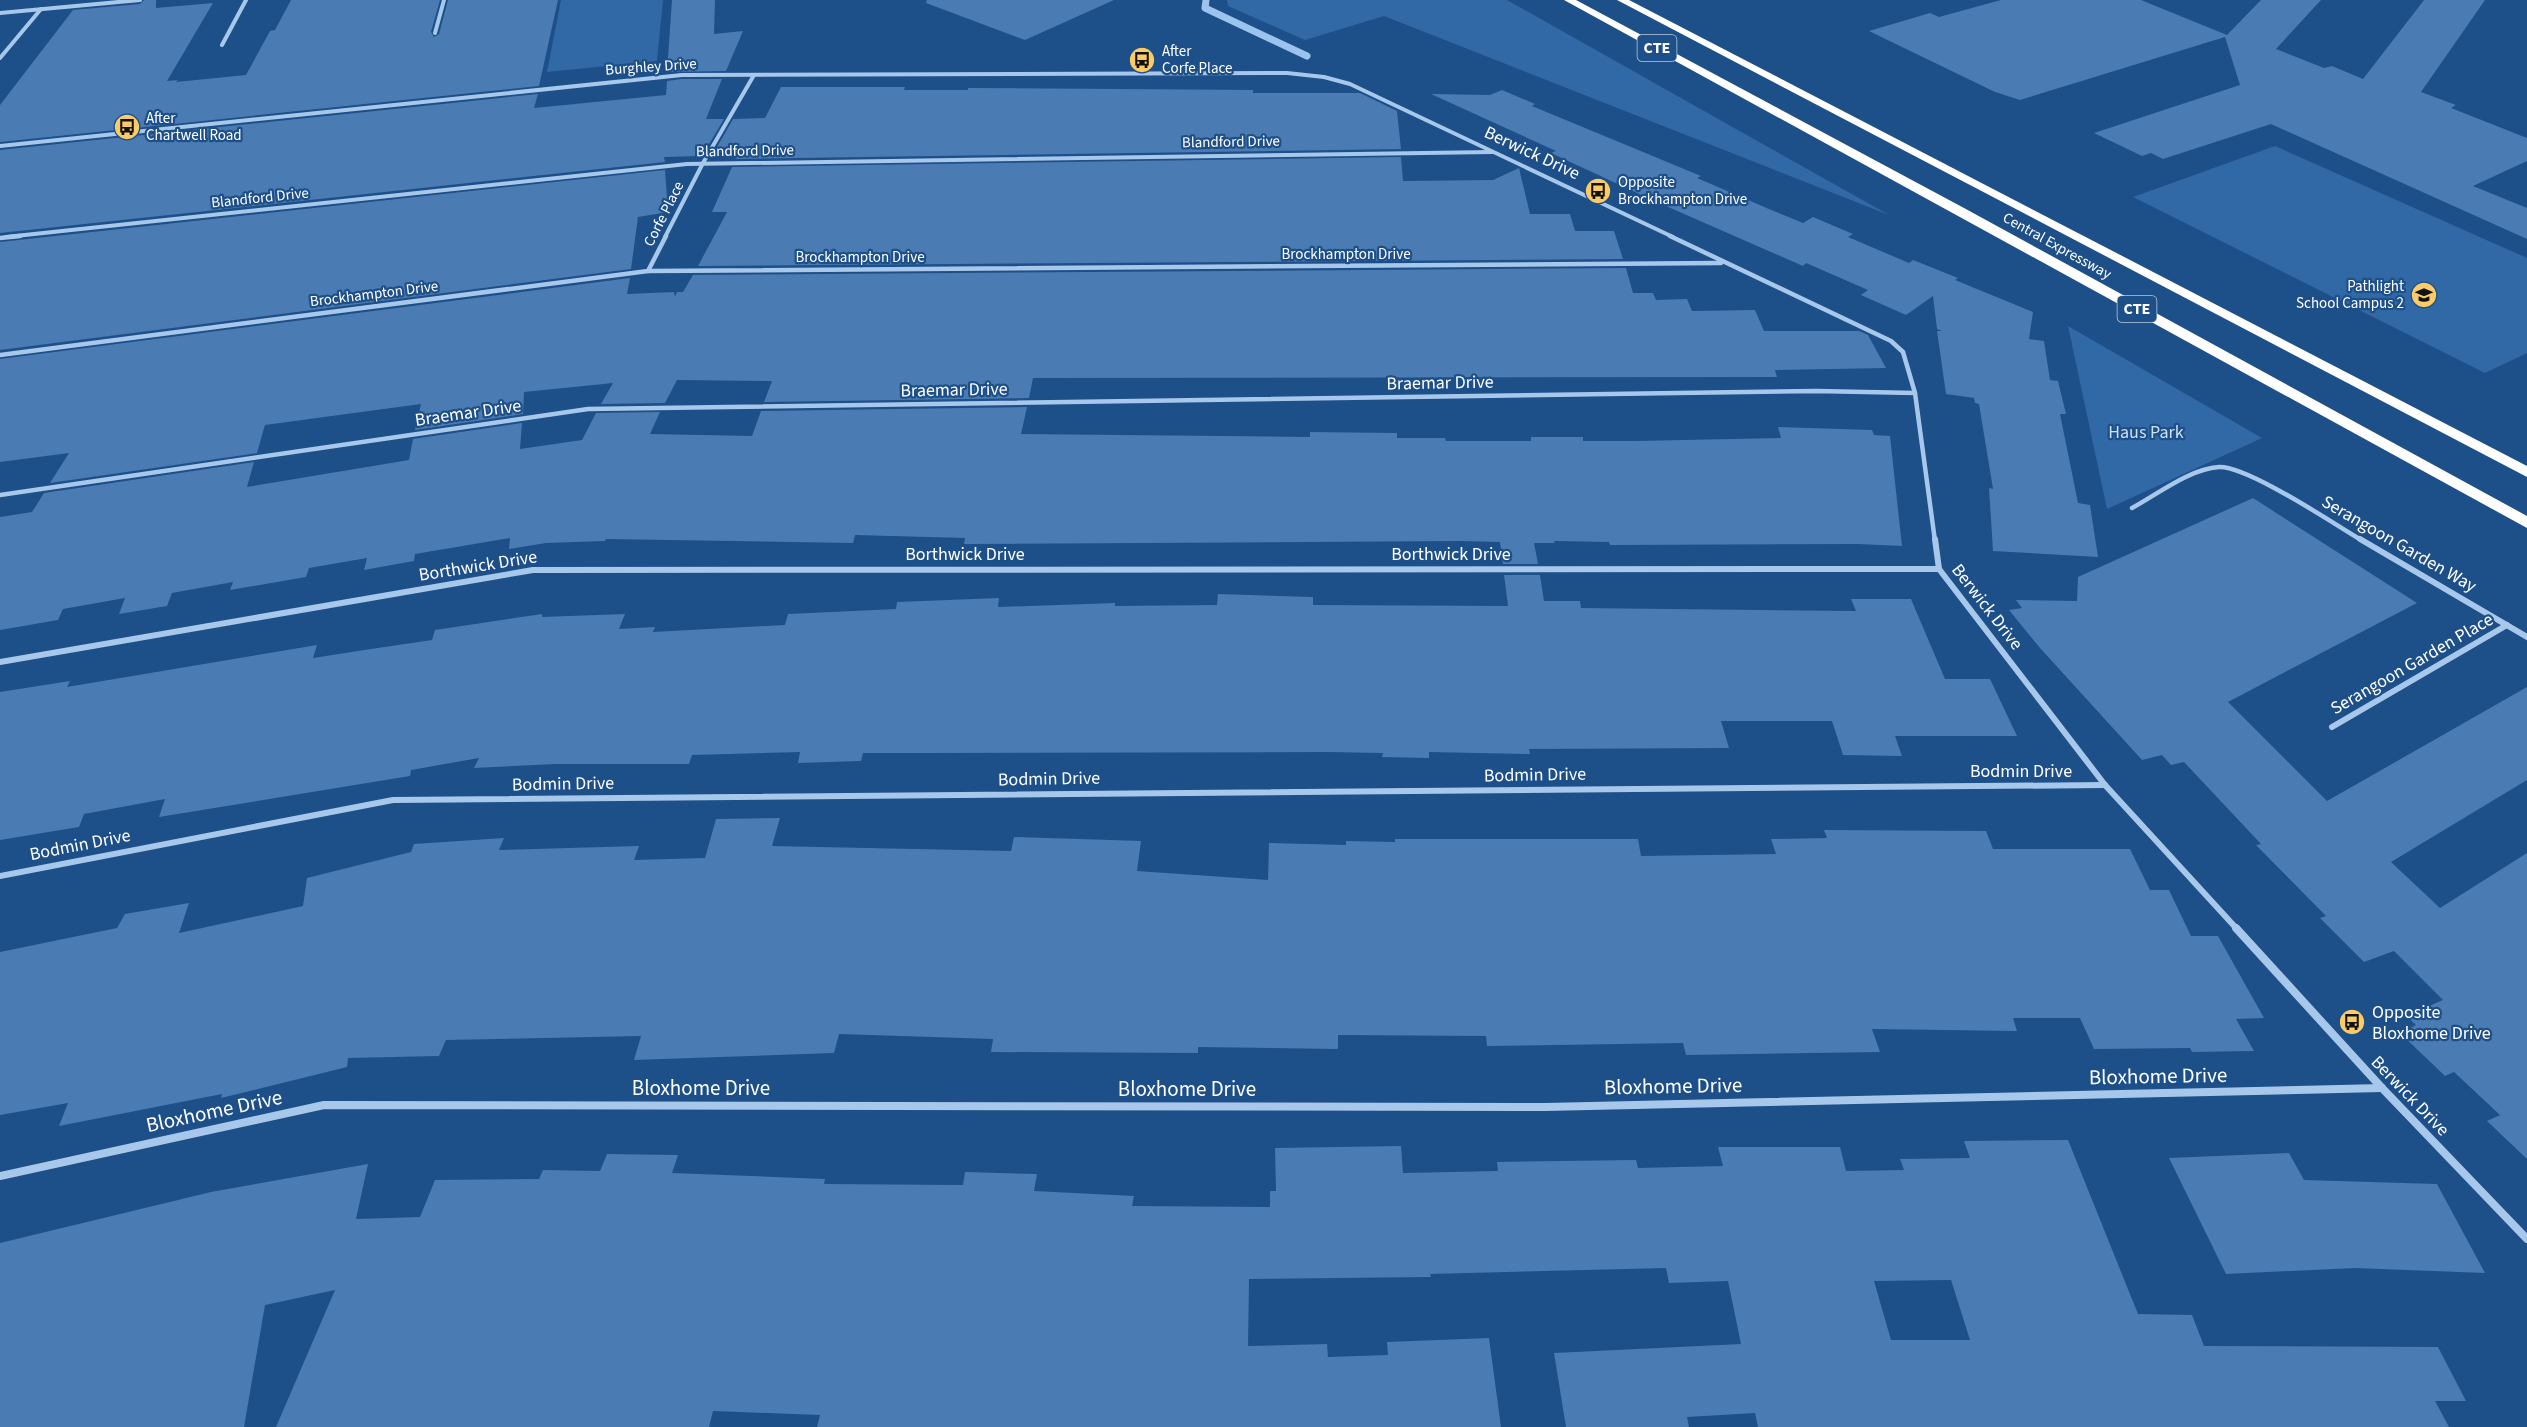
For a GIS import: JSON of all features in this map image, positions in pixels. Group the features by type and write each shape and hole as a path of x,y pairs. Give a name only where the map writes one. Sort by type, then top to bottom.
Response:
{"highway":[{"name":"Central Expressway","path":"1569,0 1960,211 2527,523"},
{"name":"Central Expressway","path":"1622,0 2527,472"}],"street":[{"path":"0,13 140,0"},
{"path":"222,45 246,0"},
{"path":"435,33 444,0"},
{"path":"0,58 41,9"},
{"name":"Burghley Drive","path":"0,146 682,75 1308,72"},
{"name":"Berwick Drive","path":"1308,72 1329,76 1350,84 1892,341 1903,352 1915,393 1939,569 2105,785 2382,1088 2527,1239"},
{"name":"Corfe Place","path":"648,271 703,163 754,75"},
{"name":"Blandford Drive","path":"0,238 703,163 1494,152"},
{"name":"Brockhampton Drive","path":"0,355 648,271 1725,263"},
{"name":"Braemar Drive","path":"0,495 588,409 1816,391 1915,393"},
{"name":"Serangoon Garden Way","path":"2132,508 2197,472 2221,467 2256,478 2527,637"},
{"name":"Borthwick Drive","path":"0,662 533,570 1939,569"},
{"name":"Serangoon Garden Place","path":"2332,728 2507,626"},
{"name":"Bodmin Drive","path":"0,876 393,800 2105,785"},
{"name":"Bloxhome Drive","path":"0,1176 324,1105 1545,1107 2382,1088"}],"green space":[{"path":"561,0 663,0 657,61 547,72"},
{"path":"1227,0 1507,0 1889,215 1384,16 1305,40 1228,6"},
{"path":"2275,146 2527,258 2527,353 2485,373 2133,197"},
{"name":"Haus Park","path":"2068,326 2262,438 2107,509"}],"building":[{"path":"144,0 156,0 156,8 213,3 167,81 178,80 176,82 246,75 270,31 275,30 291,0 440,0 431,32 434,37 439,34 448,0 558,0 539,86 0,142 0,105 73,10 140,4"},
{"path":"672,0 715,0 714,34 743,31 726,71 667,72"},
{"path":"927,0 1114,0 1025,40 926,3"},
{"path":"2001,0 2141,0 2227,35 2261,0 2321,0 2276,49 2324,68 2332,66 2363,79 2424,0 2485,0 2421,92 2456,105 2451,108 2527,138 2527,161 2473,186 2527,208 2527,239 2271,124 2163,159 2151,153 2142,156 2094,133 2240,85 2225,37 2020,100 1995,92 1869,31 1930,13 1939,17"},
{"path":"722,79 706,119 724,119 702,156 664,157 665,162 0,233 0,150 538,94 534,108 666,95 667,81"},
{"path":"781,87 905,87 904,90 968,90 968,88 1253,90 1253,93 1360,93 1397,111 1401,149 736,159 737,155 712,156 733,119 765,118"},
{"path":"1502,90 1535,104 1532,106 1701,176 1697,178 1769,209 1803,223 1813,217 1853,234 1848,237 1909,263 1913,260 1958,278 1955,280 2033,312 2029,339 2044,341 2050,380 2058,381 2066,414 2060,414 2078,503 2090,505 2098,557 1993,551 1989,488 1993,489 1979,404 1975,403 1974,398 1946,394 1937,331 1942,331 1937,329 1933,296 1906,315 1861,295 1868,290 1806,263 1803,266 1650,199 1551,153 1556,151 1431,94 1490,95"},
{"path":"1401,157 1403,181 1493,180 1519,168 1530,214 1570,214 1575,231 1614,231 1623,259 698,266 727,212 712,212 732,167"},
{"path":"665,170 668,212 638,217 631,269 0,350 0,242"},
{"path":"1626,268 1633,293 1653,293 1656,300 1687,299 1692,311 1755,310 1764,331 1859,331 1868,335 1886,368 1775,370 1777,377 1033,378 1029,398 764,402 772,381 677,380 665,403 601,404 613,383 524,392 523,414 415,430 421,404 265,425 257,453 50,483 69,453 0,462 0,359 630,278 627,294 674,292 675,297 677,292 683,292 693,275"},
{"path":"1027,407 1021,434 1310,437 1310,432 1397,433 1397,438 1445,438 1446,441 1531,441 1531,437 1583,437 1583,441 1636,441 1781,438 1778,427 1872,430 1874,435 1890,436 1902,546 1858,544 1610,545 1609,542 1554,541 1555,543 1534,543 1538,564 1503,564 1500,542 964,544 965,538 855,535 853,543 606,539 605,541 546,543 509,549 510,538 415,554 414,561 364,570 367,558 309,568 306,577 230,590 233,582 172,593 167,606 119,614 125,598 63,609 58,620 0,630 0,517 32,512 44,493 254,462 247,487 409,460 413,439 522,423 520,449 582,440 596,413 660,412 650,434 752,436 761,411"},
{"path":"2253,498 2417,603 2228,702 2327,801 2527,687 2527,780 2391,862 2440,908 2527,853 2527,1159 2487,1121 2500,1115 2454,1072 2445,1076 2400,1033 2416,1025 2406,1016 2443,1000 2394,951 2364,962 2320,918 2326,916 2256,845 2261,844 2184,762 2171,765 2162,755 2142,760 2040,648 2009,610 2022,608 2016,600 2077,601 2078,577"},
{"path":"1504,575 1540,575 1544,601 1580,601 1581,608 1856,611 1851,599 1911,599 1945,679 1990,679 2017,736 1895,736 1902,756 1843,755 1832,721 1721,721 1729,748 1529,749 1530,754 1429,752 1429,758 1382,757 1383,753 1327,752 863,753 861,761 798,763 800,752 692,755 689,764 556,764 474,768 479,758 411,770 410,776 159,817 165,799 84,814 79,827 0,840 0,692 70,681 67,687 317,645 313,658 432,640 435,630 542,614 542,617 625,614 619,629 655,627 653,632 785,625 788,614 896,609 897,602 999,598 998,607 1115,603 1115,606 1217,605 1218,594 1313,597 1313,605 1508,606"},
{"path":"780,818 772,846 1011,851 1014,837 1141,841 1137,871 1268,880 1269,843 1346,845 1346,841 1395,842 1395,839 1638,839 1641,856 1776,854 1771,839 1827,838 1824,830 1986,831 1993,849 2130,849 2150,890 2169,890 2191,936 2218,936 2264,1018 2236,1019 2254,1051 2192,1052 2190,1048 2094,1049 2080,1018 2013,1018 2017,1031 1872,1029 1880,1052 1686,1055 1683,1043 1487,1046 1486,1036 1338,1035 1338,1049 1198,1047 1198,1053 991,1052 993,1039 839,1034 834,1053 634,1060 641,1036 446,1040 439,1056 348,1058 347,1067 221,1098 222,1094 59,1126 68,1103 0,1115 0,952 117,928 125,914 189,903 179,933 303,906 307,878 411,852 414,844 504,838 499,850 639,846 634,860 705,858 716,819"},
{"path":"2068,1140 2138,1314 2192,1315 2204,1346 2438,1347 2466,1401 2435,1401 2449,1427 1758,1427 1755,1413 1687,1417 1689,1427 1566,1427 1554,1353 1741,1344 1728,1281 1669,1283 1666,1268 1430,1274 1431,1277 1249,1279 1248,1346 1327,1344 1328,1357 1388,1355 1387,1342 1489,1338 1501,1427 817,1427 820,1415 713,1411 709,1427 276,1427 335,1290 265,1305 244,1427 0,1427 0,1243 211,1192 368,1164 356,1219 420,1217 435,1180 539,1179 543,1170 600,1171 607,1154 678,1155 672,1173 825,1179 824,1184 963,1185 965,1172 1037,1174 1034,1191 1134,1196 1132,1206 1270,1207 1270,1191 1276,1191 1275,1148 1401,1146 1403,1173 1498,1171 1497,1162 1636,1160 1638,1168 1723,1166 1718,1147 1840,1147 1846,1171 1904,1170 1900,1159 1970,1158 1964,1141","holes":["1951,1280 1970,1340 1891,1340 1874,1281"]},
{"path":"2289,1153 2304,1180 2437,1184 2485,1273 2355,1268 2226,1274 2169,1158"}],"waterway":[{"path":"1206,0 1205,8 1307,56"}],"place":[{"name":"After Corfe Place","path":"1142,60"},
{"name":"After Chartwell Road","path":"127,127"},
{"name":"Opposite Brockhampton Drive","path":"1598,191"},
{"name":"Pathlight School Campus 2","path":"2424,295"},
{"name":"Opposite Bloxhome Drive","path":"2352,1022"}]}
